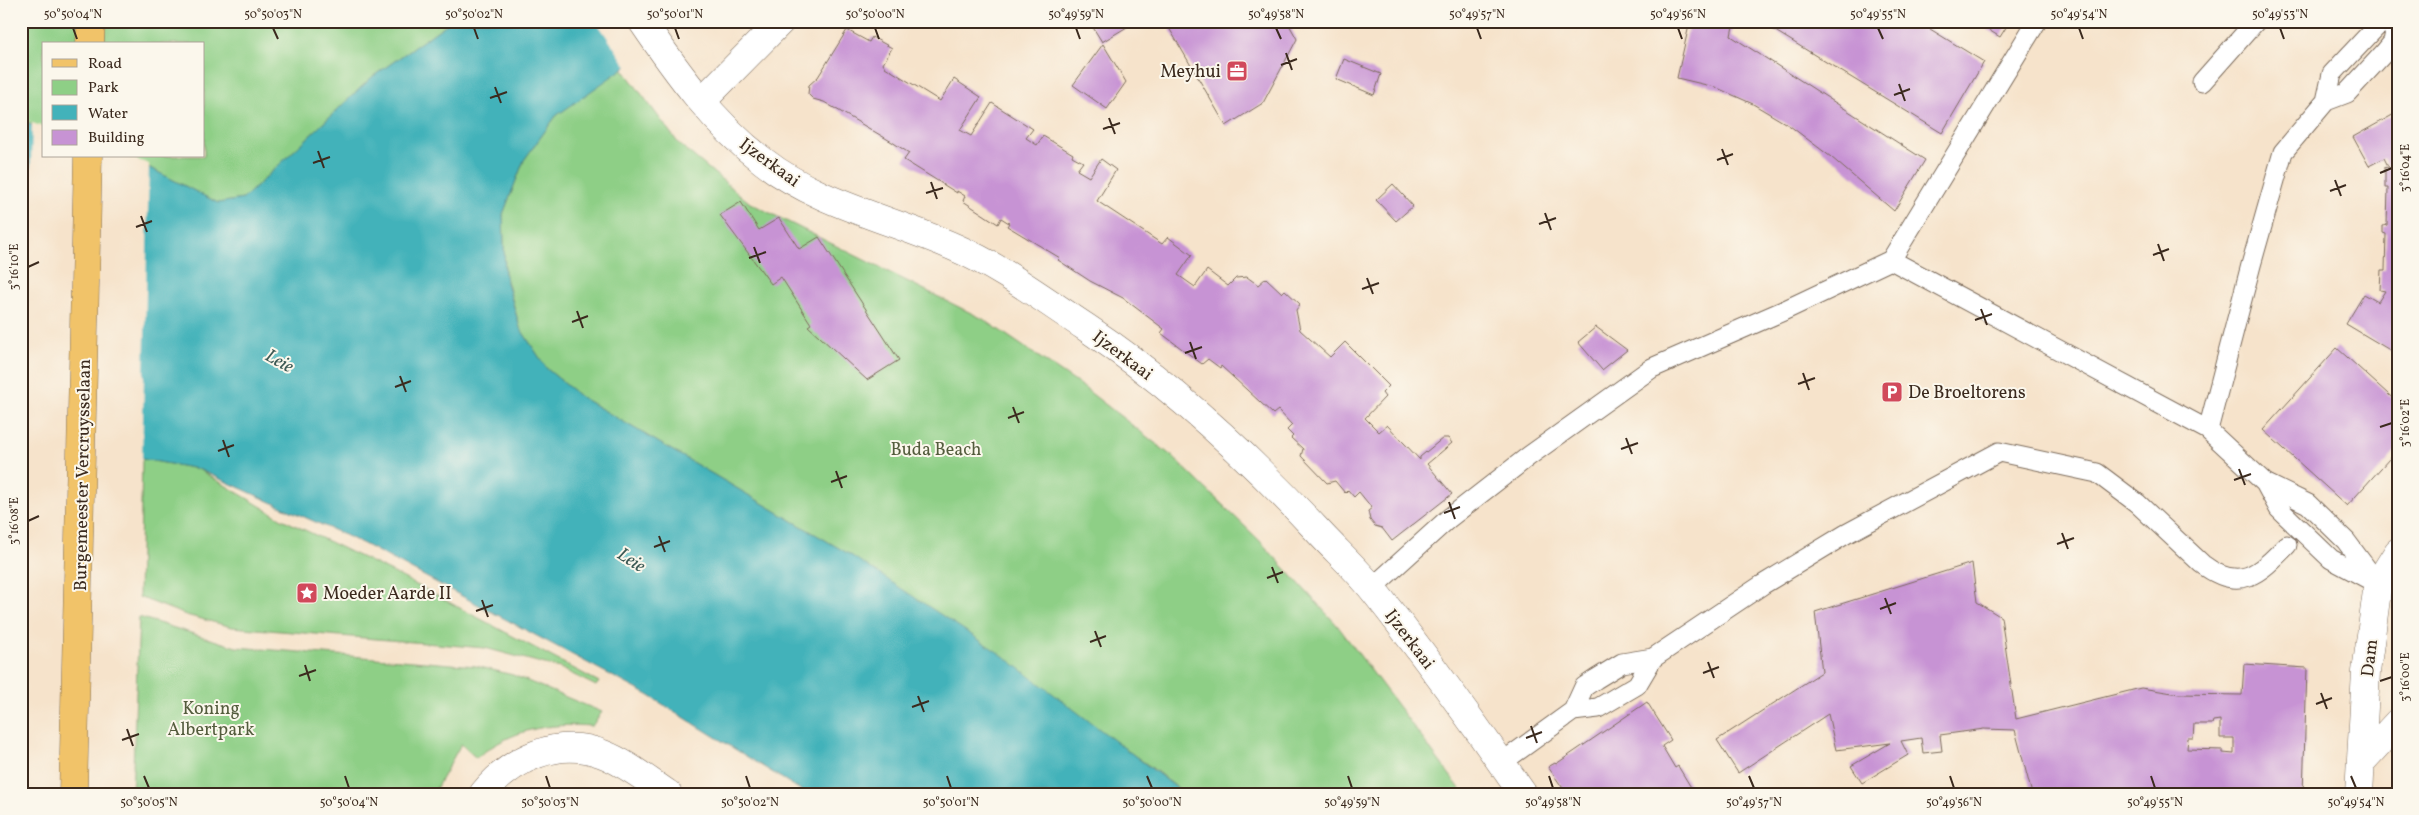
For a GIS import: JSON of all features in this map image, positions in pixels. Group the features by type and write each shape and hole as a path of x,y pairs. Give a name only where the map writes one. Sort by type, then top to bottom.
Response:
{"main road":[{"path":"90,21 90,42"},
{"name":"Burgemeester Vercruysselaan","path":"74,794 88,158"}],"street":[{"name":"Ijzerkaai","path":"642,21 662,52 702,101 739,140 764,162 812,192 956,248 1006,275 1124,354 1234,444 1279,488 1372,588 1523,794"},
{"path":"702,101 781,21"},
{"name":"Dam","path":"2359,794 2366,672 2378,584 2398,552"},
{"path":"2378,584 2398,608"},
{"path":"2362,761 2398,722"},
{"path":"484,794 506,770 527,757 551,750 576,748 601,753 668,794"}],"lane":[{"path":"1372,588 1448,520 1529,456 1652,368 1783,311 1891,260 2037,21"},
{"path":"2202,82 2256,21"},
{"path":"2208,430 2283,152 2326,101 2332,74 2377,26 2392,21"},
{"path":"2326,101 2347,93 2384,53 2393,42 2397,21"},
{"path":"1891,260 2208,430 2265,483 2279,510 2331,559 2378,584"},
{"path":"1501,763 1574,711 1598,708 1637,684 1653,658 1762,585 1846,534 1999,452 2097,474 2137,502 2202,564 2214,573 2227,578 2252,576 2263,570 2286,545"},
{"path":"1574,711 1584,687 1622,663 1653,658"}],"green space":[{"path":"21,21 451,21 372,77 243,199 218,203 146,166 124,158 205,158 205,42 42,42 42,129 21,120"},
{"name":"Buda Beach","path":"622,68 679,144 750,203 983,319 1083,387 1173,457 1259,540 1337,625 1464,794 1185,794 1155,770 849,554 581,397 547,369 520,328 505,273 503,214 524,160 556,116"},
{"path":"21,404 25,405 23,526 21,525"},
{"path":"142,459 198,469 282,519 394,573 599,682 596,686 560,668 485,648 232,627 186,615 139,597"},
{"name":"Koning Albertpark","path":"139,617 236,647 476,666 513,675 602,712 592,726 575,725 531,730 503,740 476,758 461,744 433,794 132,794"}],"water":[{"name":"Leie","path":"451,21 690,21 556,116 524,160 503,214 505,276 520,328 547,369 581,397 849,554 1002,655 1185,794 807,794 648,695 362,543 198,469 142,459 21,404 21,120 34,126 42,150 42,158 64,158 146,166 218,203 243,199 372,77"}],"pier":[{"path":"596,21 687,21 689,25 628,68"},
{"path":"32,123 42,126 42,158 132,158 149,164 142,461 25,408"}],"building":[{"name":"Meyhui","path":"1089,21 1137,21 1102,42"},
{"name":"Meyhui","path":"1165,21 1287,21 1297,39 1263,103 1226,126"},
{"path":"1690,21 1734,21 1731,36 1925,160 1894,211 1831,157 1790,126 1753,104 1715,87 1677,78"},
{"path":"1759,21 1917,21 1984,62 1942,133"},
{"path":"1974,21 2010,21 2000,37"},
{"path":"847,30 869,42 872,37 892,48 883,64 885,67 940,101 954,79 981,97 960,130 971,136 992,103 1033,129 1026,138 1037,145 1043,136 1073,154 1072,156 1083,162 1077,170 1089,177 1101,159 1116,170 1097,201 1162,244 1168,237 1192,255 1178,275 1195,287 1207,270 1228,286 1236,278 1247,277 1258,285 1266,278 1282,293 1285,290 1300,304 1296,310 1300,330 1330,357 1345,342 1389,386 1382,393 1385,397 1365,418 1379,432 1387,425 1420,460 1420,457 1443,438 1448,438 1452,443 1427,464 1452,494 1392,541 1382,528 1375,526 1370,520 1368,511 1372,508 1359,492 1354,497 1348,490 1345,493 1335,481 1327,483 1301,456 1303,449 1291,438 1293,436 1287,430 1292,425 1278,410 1273,414 1221,366 1220,368 1208,359 1202,364 1161,333 1164,329 1123,298 1090,281 1058,260 1060,258 1007,226 1009,223 1001,218 998,224 963,201 965,196 904,160 909,153 892,142 824,102 813,99 808,94 809,85 818,77"},
{"path":"1103,44 1126,82 1107,109 1073,85"},
{"path":"1344,59 1381,74 1374,95 1336,79"},
{"path":"2398,112 2398,355 2346,324 2364,294 2378,302 2385,291 2380,290 2381,270 2385,270 2386,234 2383,233 2383,226 2387,225 2388,188 2385,188 2385,167 2389,168 2384,158 2369,166 2353,137"},
{"path":"1393,184 1413,206 1396,221 1376,200"},
{"path":"741,202 759,230 779,218 799,249 819,237 899,360 867,380 808,326 811,324 781,277 771,284 720,215"},
{"path":"1596,327 1627,350 1602,370 1578,342"},
{"path":"2337,348 2398,403 2398,449 2347,506 2263,430"},
{"path":"1972,563 1977,602 2001,617 2016,719 2141,688 2179,694 2242,695 2244,664 2307,668 2303,794 2032,794 2015,730 1984,729 1940,735 1942,751 1923,753 1921,738 1901,741 1908,755 1862,783 1851,766 1890,743 1836,750 1828,714 1738,773 1717,740 1822,672 1815,612","holes":["2220,720 2220,738 2234,738 2234,754 2223,753 2223,750 2187,749 2188,738 2193,738 2194,724 2212,724 2213,721"]},
{"path":"1647,702 1671,740 1662,746 1675,768 1678,766 1695,794 1567,794 1548,767 1556,764"}],"place":[{"name":"Meyhui","path":"1237,71"},
{"name":"De Broeltorens","path":"1892,392"},
{"name":"Moeder Aarde II","path":"307,593"}]}
